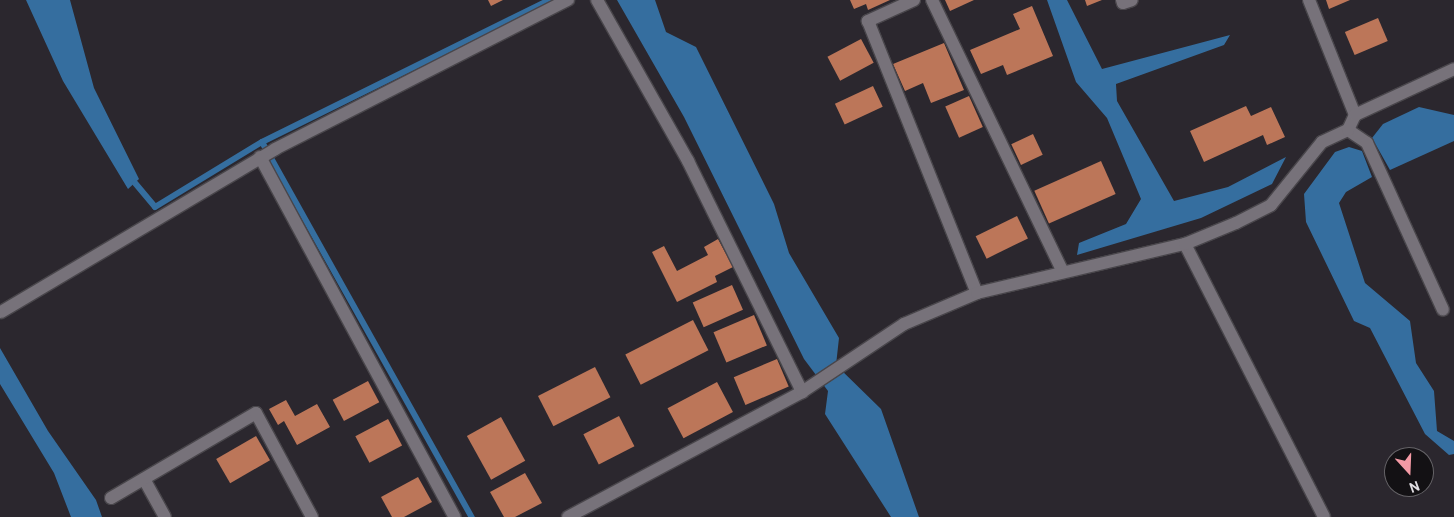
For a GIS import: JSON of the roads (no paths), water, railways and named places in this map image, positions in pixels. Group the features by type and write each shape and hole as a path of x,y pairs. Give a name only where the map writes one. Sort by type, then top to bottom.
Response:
{"street":[{"path":"1,312 260,157 568,0"},
{"path":"596,0 688,161 802,392"},
{"path":"914,0 868,21 977,293"},
{"path":"932,0 1062,272"},
{"path":"1122,0 1123,3 1132,0"},
{"path":"1309,0 1355,115"},
{"path":"568,517 802,392 844,361 904,324 977,293 1185,244 1271,205 1322,142 1348,130 1355,115 1454,69"},
{"path":"1348,130 1367,143 1443,310"},
{"path":"260,157 455,517"},
{"path":"1185,244 1324,517"},
{"path":"111,498 256,413 312,517"},
{"path":"144,479 165,517"}],"water":[{"path":"26,0 70,0 94,88 139,179 128,189 63,81"},
{"path":"617,0 655,0 666,32 696,47 774,204 789,253 839,338 836,365 881,409 919,517 891,517 825,414 828,391 804,359 684,117"},
{"path":"1047,0 1067,0 1102,69 1230,35 1224,45 1116,84 1117,101 1174,201 1228,187 1286,157 1272,184 1201,218 1077,255 1079,243 1126,224 1141,199 1107,118 1076,82"},
{"path":"1419,107 1454,115 1454,141 1390,170 1372,138 1383,124"},
{"path":"1349,147 1362,151 1372,177 1346,192 1339,203 1365,283 1410,321 1416,363 1434,391 1437,431 1454,441 1454,454 1449,455 1425,434 1370,328 1354,321 1306,222 1304,194 1335,152"},
{"path":"0,348 48,431 96,500 102,517 71,517 54,473 0,384"}],"waterway":[{"path":"135,183 155,207 262,142 549,0"},
{"path":"262,142 472,517"}]}
